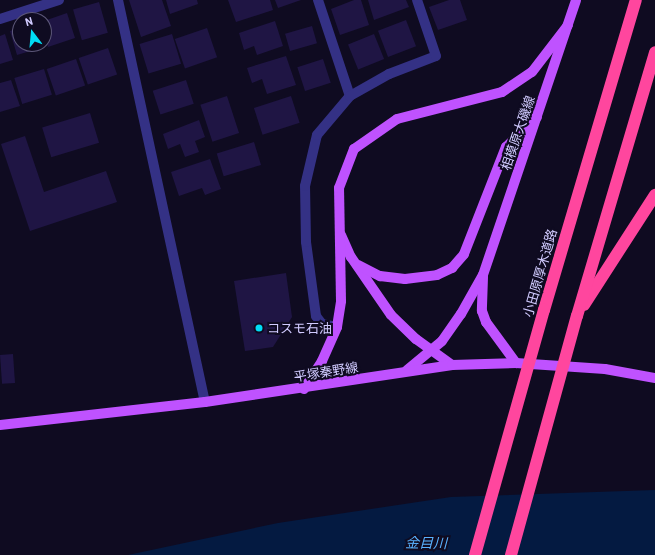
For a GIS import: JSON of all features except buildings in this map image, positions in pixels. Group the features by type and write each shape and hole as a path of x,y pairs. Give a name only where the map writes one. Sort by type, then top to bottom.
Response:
{"highway":[{"name":"小田原厚木道路","path":"475,555 544,310 636,0"},
{"path":"511,555 577,316 655,52"},
{"path":"577,316 655,195"}],"main road":[{"name":"相模原大磯線","path":"483,275 576,0"},
{"path":"304,389 322,361 337,327 341,301 338,229 339,188 354,149 398,120 502,92 532,72 568,25"},
{"path":"358,265 380,276 404,280 437,275 452,268 464,254 506,147 538,115"},
{"path":"338,229 351,257 358,265 391,315 432,351 452,365"},
{"path":"404,372 432,351 461,314 483,275"},
{"path":"483,275 482,311 486,322 516,363"},
{"name":"平塚秦野線","path":"0,425 205,402 304,389 452,365 516,363 605,369 655,378"}],"street":[{"path":"0,19 59,0"},
{"path":"118,0 205,402"},
{"path":"318,0 350,96"},
{"path":"337,327 322,324 316,316 306,242 304,186 318,135 350,96 389,74 436,56 417,0"}],"water":[{"name":"金目川","path":"655,490 655,555 128,555 278,523 451,497"}],"place":[{"name":"コスモ石油","path":"259,328"}]}
